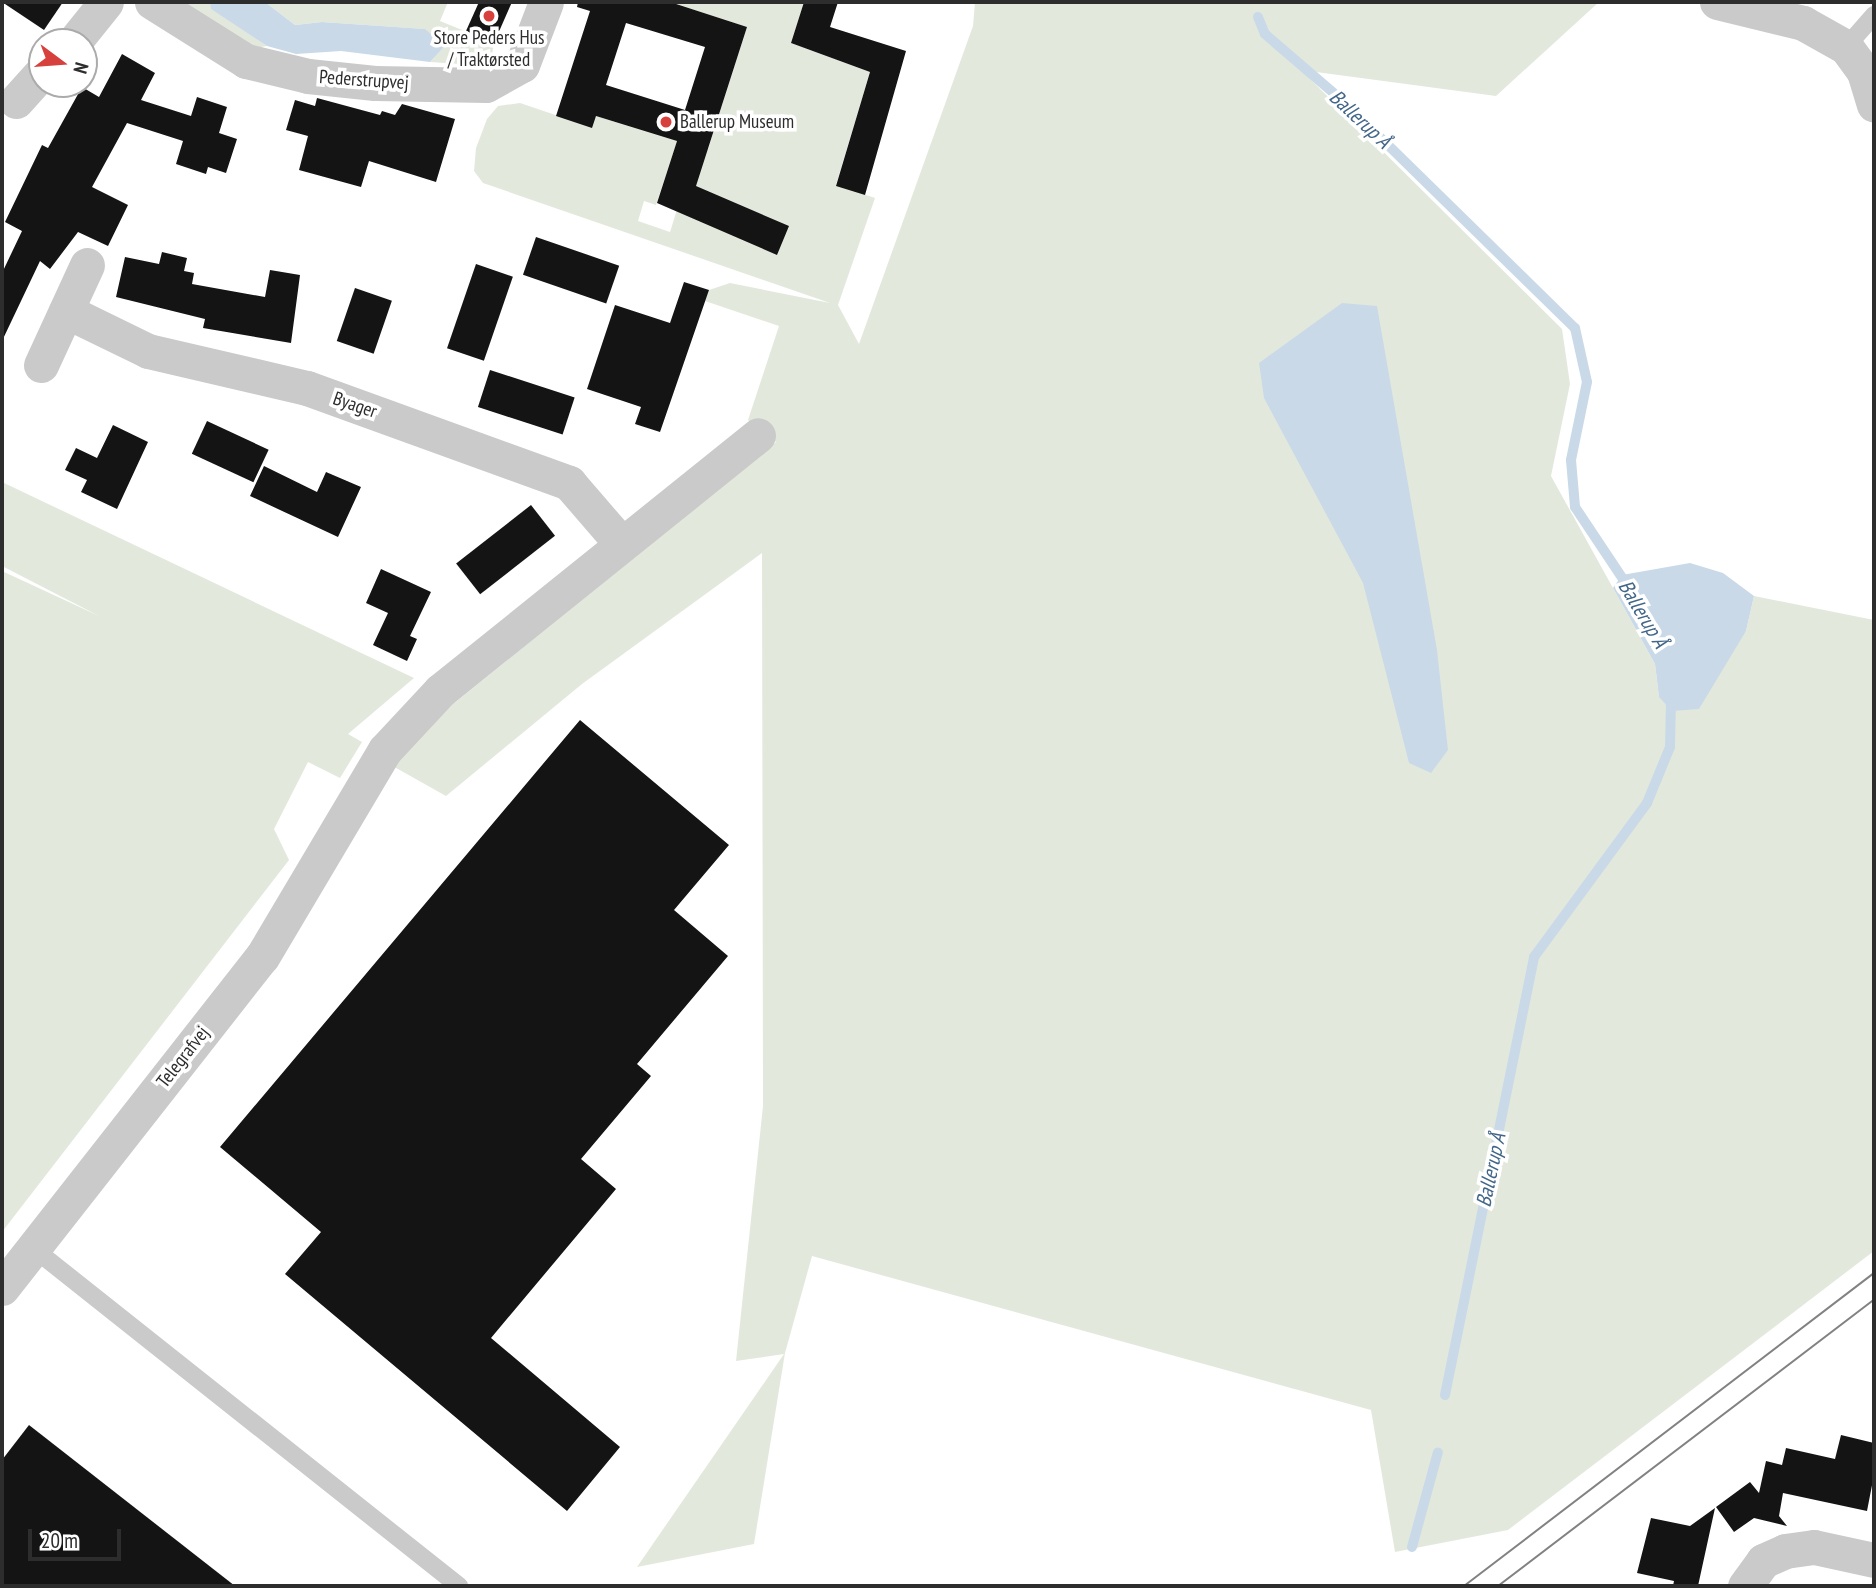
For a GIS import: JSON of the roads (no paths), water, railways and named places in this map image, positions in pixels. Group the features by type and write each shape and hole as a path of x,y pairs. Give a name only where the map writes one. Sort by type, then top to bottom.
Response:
{"street":[{"path":"85,28 106,2"},
{"name":"Pederstrupvej","path":"152,2 246,61 258,64 308,76 361,81 486,85 522,65 546,2"},
{"path":"1717,2 1803,23 1846,47 1864,72 1874,105"},
{"path":"16,101 28,88"},
{"path":"41,365 87,265"},
{"name":"Byager","path":"66,311 148,351 307,388 569,483 620,542"},
{"path":"620,542 758,435"},
{"name":"Telegrafvej","path":"2,1287 262,957 385,750 440,691 620,542"},
{"path":"1745,1586 1763,1561 1785,1551 1814,1547 1874,1560"}],"lane":[{"path":"1846,47 1874,15"},
{"path":"33,1248 459,1586"}],"water":[{"path":"210,2 265,2 295,25 322,22 425,29 445,46 430,62 341,51 296,54 267,46 211,9"},
{"path":"1342,303 1377,306 1437,650 1448,750 1431,773 1409,763 1363,583 1264,398 1259,363"},
{"path":"1690,563 1723,573 1754,596 1746,631 1699,709 1672,711 1659,697 1655,664 1613,588 1622,575"}],"waterway":[{"name":"Ballerup Å","path":"1258,17 1265,34 1344,102 1575,328 1587,382 1571,460 1575,507 1627,585"},
{"name":"Ballerup Å","path":"1445,1395 1534,957 1647,803 1670,747 1671,700"},
{"path":"1412,1547 1438,1452"}],"tram line":[{"path":"1464,1586 1874,1273"},
{"path":"1498,1586 1874,1300"}],"place":[{"name":"Store Peders Hus / Traktørsted","path":"489,16"},
{"name":"Ballerup Museum","path":"666,122"}]}
